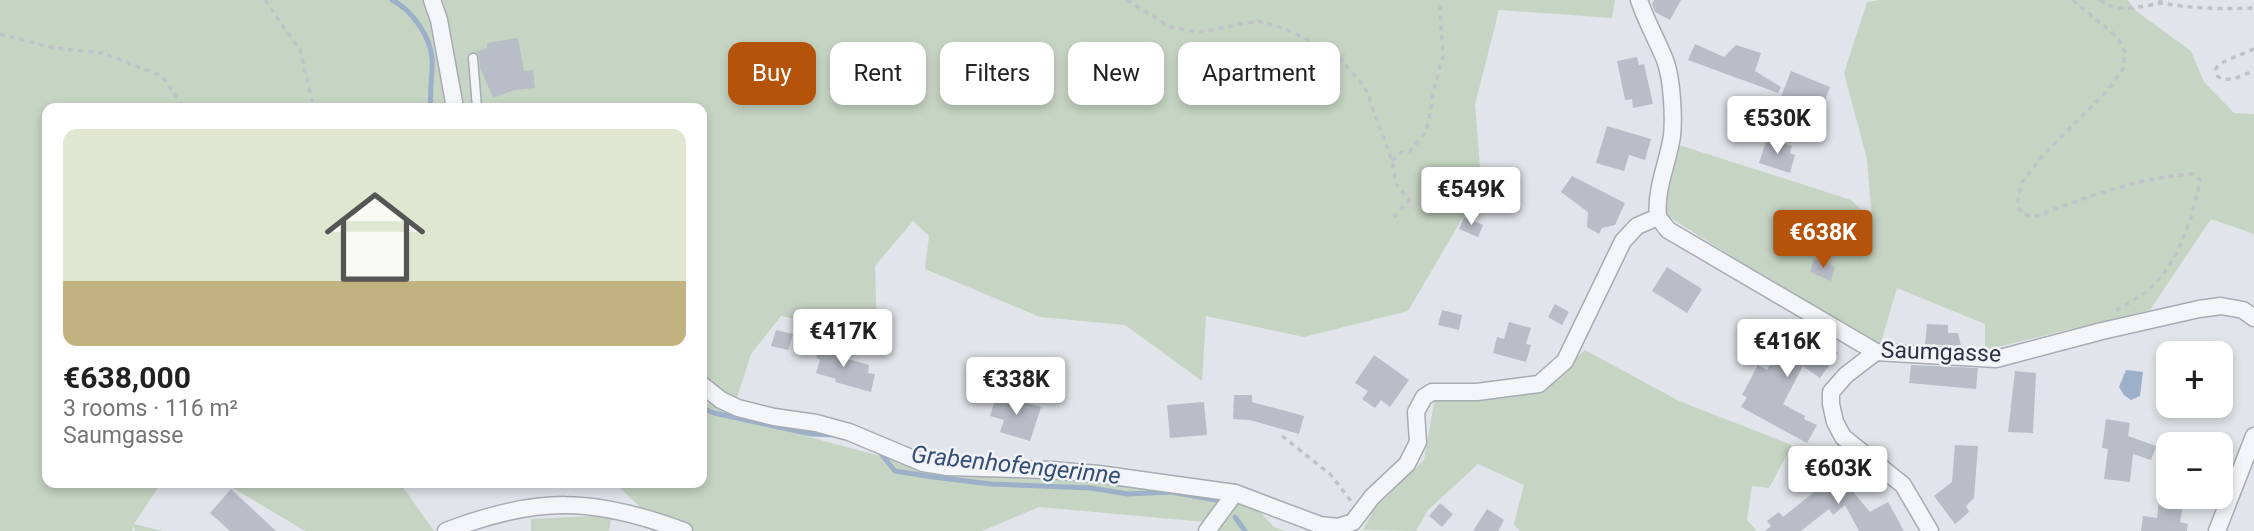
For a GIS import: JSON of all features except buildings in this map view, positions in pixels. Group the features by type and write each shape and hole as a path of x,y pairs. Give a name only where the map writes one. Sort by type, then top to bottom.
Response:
{"street":[{"path":"432,0 439,20 454,103"},
{"path":"707,389 738,408 849,432 923,463 947,467 1098,474 1235,494 1320,525 1338,527 1353,522 1372,497 1407,464 1418,442 1416,412 1424,397 1432,392 1477,392 1539,384 1565,361 1623,241 1637,226 1658,217 1656,202 1672,135 1671,96 1666,63 1647,24 1639,0"},
{"name":"Saumgasse","path":"1658,217 1668,230 1876,352 1996,359 2199,309 2221,306 2242,310 2254,318"},
{"path":"1876,352 1846,375 1831,392 1835,422 1843,436 1903,485 1930,531"},
{"path":"2217,531 2254,436"},
{"path":"1206,531 1235,494"},
{"path":"446,531 498,513 530,507 581,504 648,517 684,531"}],"lane":[{"path":"473,58 477,103"}],"path":[{"path":"265,0 300,50 313,103"},
{"path":"1127,0 1170,27 1199,32 1258,22 1288,30 1336,54 1366,87 1392,161 1396,184 1409,200 1394,217"},
{"path":"1392,161 1402,152 1410,151 1427,130 1443,56 1440,11 1442,0"},
{"path":"2073,0 2116,37 2125,52 2123,69 2107,91 2044,154 2022,182 2017,205 2022,213 2034,216 2132,184 2167,176 2193,174 2200,180 2191,221 2163,275 2145,292 2113,312"},
{"path":"2100,0 2108,6 2120,8 2160,1 2187,8 2254,8"},
{"path":"0,34 55,48 103,53 162,76 181,103"},
{"path":"2254,49 2222,62 2216,68 2216,73 2223,79 2237,79 2254,71"},
{"path":"1282,436 1330,474 1350,497 1357,516"}],"green space":[{"path":"0,0 1615,0 1612,18 1499,10 1475,105 1483,204 1463,217 1408,311 1304,337 1206,316 1202,381 1125,325 1040,317 925,269 929,236 913,221 875,266 877,336 781,316 751,354 731,416 932,470 1050,470 1235,494 1256,508 1274,527 1285,531 1214,531 1205,522 1039,507 982,531 665,531 620,488 707,488 707,103 42,103 42,488 158,488 134,524 163,531 135,531 134,526 132,531 0,531"},
{"path":"2128,0 2136,11 2191,51 2204,82 2234,113 2254,114 2254,234 2211,219 2150,310 1985,350 1985,324 1897,288 1879,349 1666,215 1673,143 1851,200 1872,220 1867,159 1844,73 1867,2"},
{"path":"1585,350 1679,401 1792,445 1769,488 1752,486 1747,520 1757,531 1520,531 1514,524 1524,485 1478,464 1428,510 1416,531 1363,530 1374,509 1424,460 1435,398 1537,391"},
{"path":"233,488 404,488 434,531 305,531"},
{"path":"612,515 609,531 531,531 531,519"}],"water":[{"path":"2126,370 2143,372 2140,396 2131,400 2119,387"}],"waterway":[{"name":"Grabenhofengerinne","path":"392,0 413,17 428,41 432,58 431,103"},
{"name":"Grabenhofengerinne","path":"707,410 811,434 836,435"},
{"name":"Grabenhofengerinne","path":"878,450 895,471 933,477 991,484 1091,488 1128,494 1171,492 1216,500"},
{"name":"Grabenhofengerinne","path":"1235,517 1245,531"}]}
